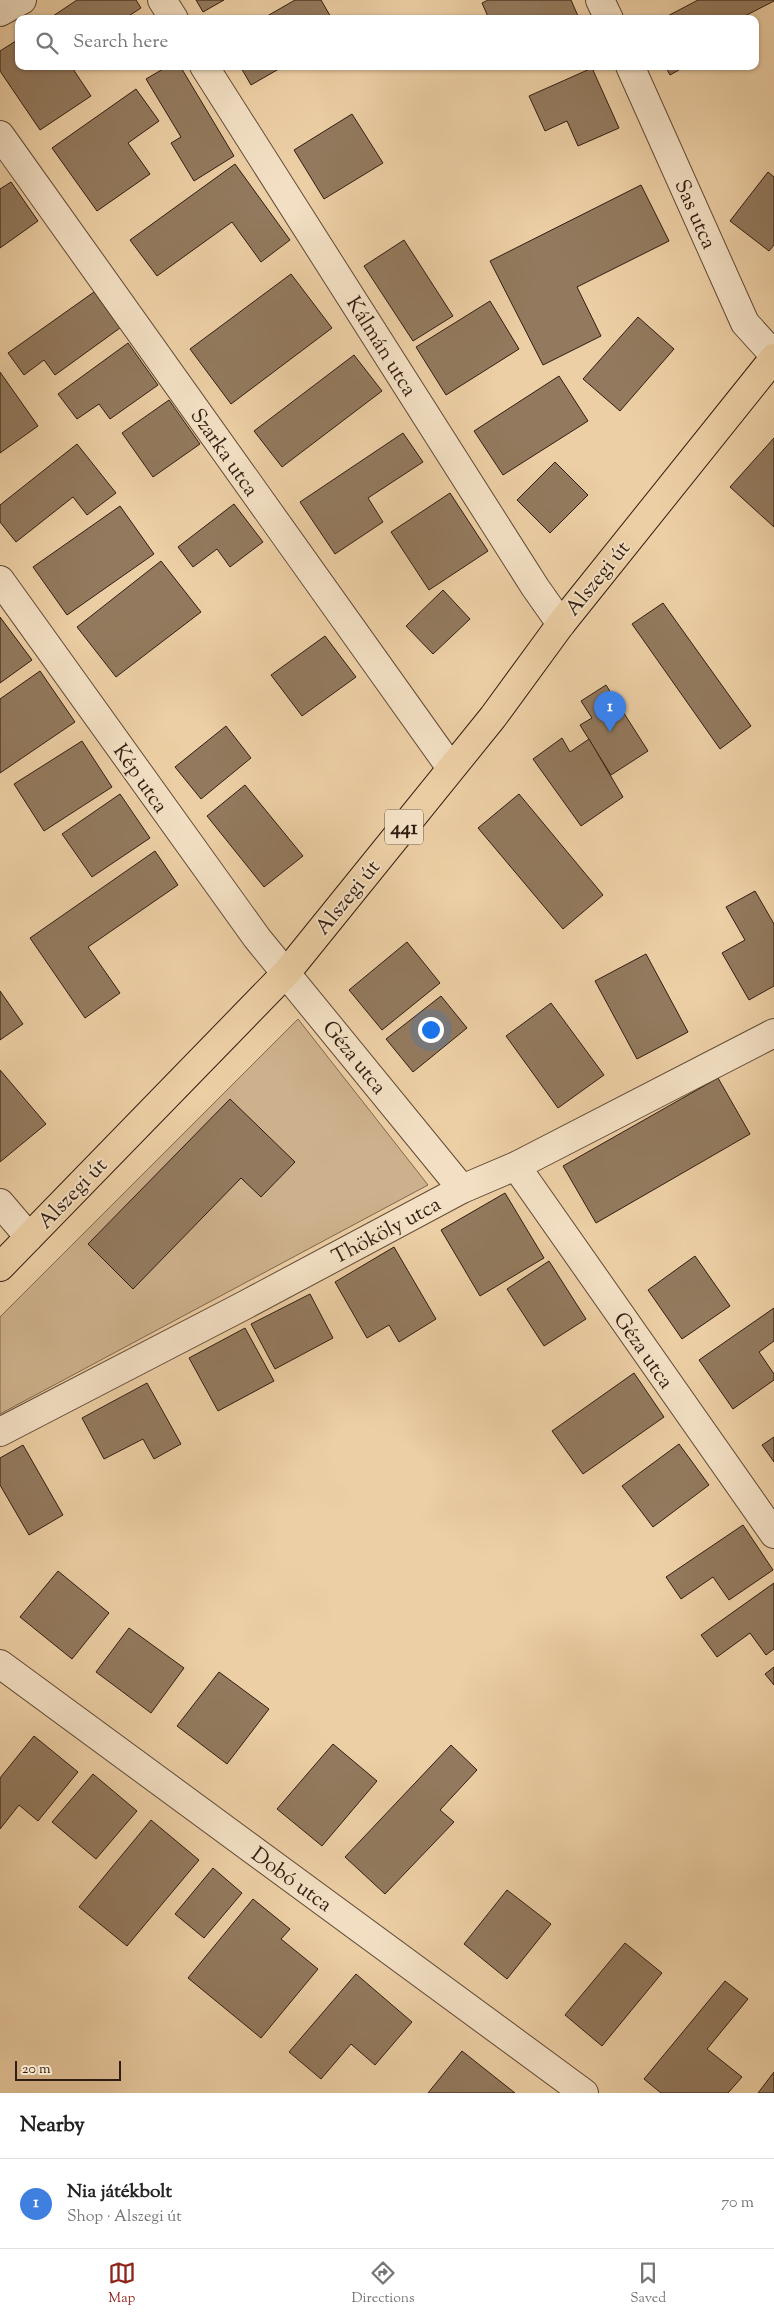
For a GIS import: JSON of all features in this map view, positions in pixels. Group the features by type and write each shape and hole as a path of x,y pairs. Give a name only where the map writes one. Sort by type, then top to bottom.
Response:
{"main road":[{"name":"Alszegi út","path":"0,1267 287,972 493,717 561,624 774,356"}],"street":[{"path":"0,12 22,0"},
{"path":"162,0 171,15"},
{"path":"600,0 607,15"},
{"name":"Kálmán utca","path":"207,70 561,624"},
{"name":"Sas utca","path":"632,70 745,323 774,356"},
{"name":"Szarka utca","path":"0,135 451,768"},
{"name":"Kép utca","path":"0,580 191,848 257,938 287,972"},
{"name":"Géza utca","path":"287,972 462,1189"},
{"name":"Thököly utca","path":"0,1432 245,1305 462,1189 516,1166 774,1033"},
{"name":"Géza utca","path":"516,1166 774,1534"},
{"path":"0,1203 29,1237"},
{"name":"Dobó utca","path":"0,1664 584,2093"}],"shaded area":[{"path":"298,1019 428,1185 0,1414 0,1317"}],"building":[{"path":"77,0 136,0 141,8 130,15 54,15"},
{"path":"196,0 224,0 203,12"},
{"path":"295,0 321,0 330,15 269,15"},
{"path":"488,0 571,0 578,15 487,15 482,3"},
{"path":"698,0 774,0 747,15 670,15"},
{"path":"15,42 15,70 74,70 91,96 40,130 0,71 0,51"},
{"path":"161,70 182,70 234,156 194,181 171,143 181,137 146,79"},
{"path":"242,70 277,70 251,85"},
{"path":"588,70 593,70 619,128 578,146 567,121 545,131 529,96"},
{"path":"667,70 679,70 670,75"},
{"path":"136,89 159,121 128,143 150,174 97,211 52,148"},
{"path":"352,114 383,163 324,199 294,150"},
{"path":"235,164 290,240 261,262 232,222 157,276 130,240"},
{"path":"768,172 774,177 774,245 769,251 730,221"},
{"path":"11,182 38,221 0,248 0,189"},
{"path":"641,185 669,241 577,287 601,336 543,365 490,261"},
{"path":"404,240 453,316 413,341 364,266"},
{"path":"291,274 332,328 231,404 190,349"},
{"path":"94,292 120,328 55,375 44,360 24,375 8,353"},
{"path":"490,301 519,349 446,395 416,347"},
{"path":"638,317 674,349 620,411 583,379"},
{"path":"128,343 158,385 110,419 99,404 77,419 58,394"},
{"path":"354,355 382,391 282,467 254,431"},
{"path":"0,372 38,426 0,453"},
{"path":"559,376 588,421 503,475 474,431"},
{"path":"169,400 200,444 153,477 122,433"},
{"path":"403,433 423,462 368,498 383,522 335,554 300,502"},
{"path":"774,438 774,527 730,487"},
{"path":"77,444 116,493 87,515 73,497 16,542 0,522 0,505"},
{"path":"555,462 588,495 550,533 517,500"},
{"path":"450,493 488,551 429,590 391,532"},
{"path":"234,504 263,542 230,567 217,549 193,567 178,547"},
{"path":"120,506 154,554 67,615 33,567"},
{"path":"161,561 201,612 116,677 77,627"},
{"path":"443,590 470,619 433,654 406,626"},
{"path":"663,603 751,726 720,749 632,624"},
{"path":"0,617 32,660 0,683"},
{"path":"325,636 356,677 302,716 271,675"},
{"path":"40,671 75,722 0,773 0,699"},
{"path":"606,685 648,751 611,775 580,725 592,718 581,701"},
{"path":"226,726 251,758 201,799 175,767"},
{"path":"562,738 570,752 589,739 623,797 581,826 533,759"},
{"path":"82,741 112,787 44,831 14,784"},
{"path":"245,785 303,856 264,887 207,816"},
{"path":"120,794 150,838 92,877 62,834"},
{"path":"519,794 603,895 563,929 478,828"},
{"path":"155,851 178,885 88,947 120,993 85,1018 30,938"},
{"path":"755,891 774,924 774,986 749,1000 722,953 745,940 726,907"},
{"path":"407,942 440,983 382,1030 349,990"},
{"path":"646,954 688,1032 637,1059 595,981"},
{"path":"0,991 23,1024 0,1040"},
{"path":"441,996 467,1028 413,1072 386,1039"},
{"path":"551,1003 604,1075 558,1108 506,1036"},
{"path":"0,1070 46,1124 0,1162"},
{"path":"718,1078 750,1134 596,1223 563,1166"},
{"path":"230,1099 295,1162 261,1197 241,1178 133,1289 88,1244"},
{"path":"505,1193 544,1258 480,1296 441,1230"},
{"path":"394,1247 436,1319 399,1342 389,1325 367,1338 335,1282"},
{"path":"695,1256 730,1306 682,1339 648,1290"},
{"path":"549,1261 586,1319 544,1346 507,1289"},
{"path":"310,1294 333,1338 275,1369 251,1324"},
{"path":"774,1308 774,1341 759,1352 774,1374 774,1380 733,1409 699,1360"},
{"path":"245,1328 274,1381 218,1411 189,1358"},
{"path":"634,1373 664,1417 583,1474 552,1431"},
{"path":"147,1383 181,1444 154,1459 143,1439 104,1459 82,1418"},
{"path":"774,1437 774,1462 762,1445"},
{"path":"679,1444 709,1485 653,1527 622,1486"},
{"path":"23,1445 63,1515 29,1535 0,1485 0,1458"},
{"path":"743,1525 773,1570 729,1600 713,1577 681,1599 666,1577"},
{"path":"58,1571 109,1613 72,1659 20,1617"},
{"path":"774,1583 774,1649 766,1655 750,1633 717,1657 701,1635"},
{"path":"129,1628 184,1668 151,1713 96,1672"},
{"path":"774,1667 774,1685 765,1674"},
{"path":"219,1672 269,1709 227,1764 177,1726"},
{"path":"34,1736 78,1772 38,1821 19,1805 0,1829 0,1778"},
{"path":"333,1744 377,1781 322,1846 277,1809"},
{"path":"451,1745 477,1770 440,1810 454,1822 385,1894 345,1857"},
{"path":"93,1774 137,1811 96,1859 52,1822"},
{"path":"151,1820 199,1860 127,1946 79,1907"},
{"path":"213,1868 242,1893 204,1938 175,1914"},
{"path":"507,1890 551,1924 507,1979 464,1944"},
{"path":"253,1899 290,1929 281,1939 318,1969 261,2038 188,1978"},
{"path":"625,1943 662,1973 602,2046 565,2015"},
{"path":"356,1974 412,2022 375,2065 351,2044 321,2079 289,2052"},
{"path":"725,1981 748,1999 707,2049 742,2077 728,2093 661,2093 644,2079"},
{"path":"462,2051 515,2093 428,2093"},
{"path":"774,2072 774,2093 758,2093"}],"place":[{"name":"Nia játékbolt","path":"610,732"}]}
